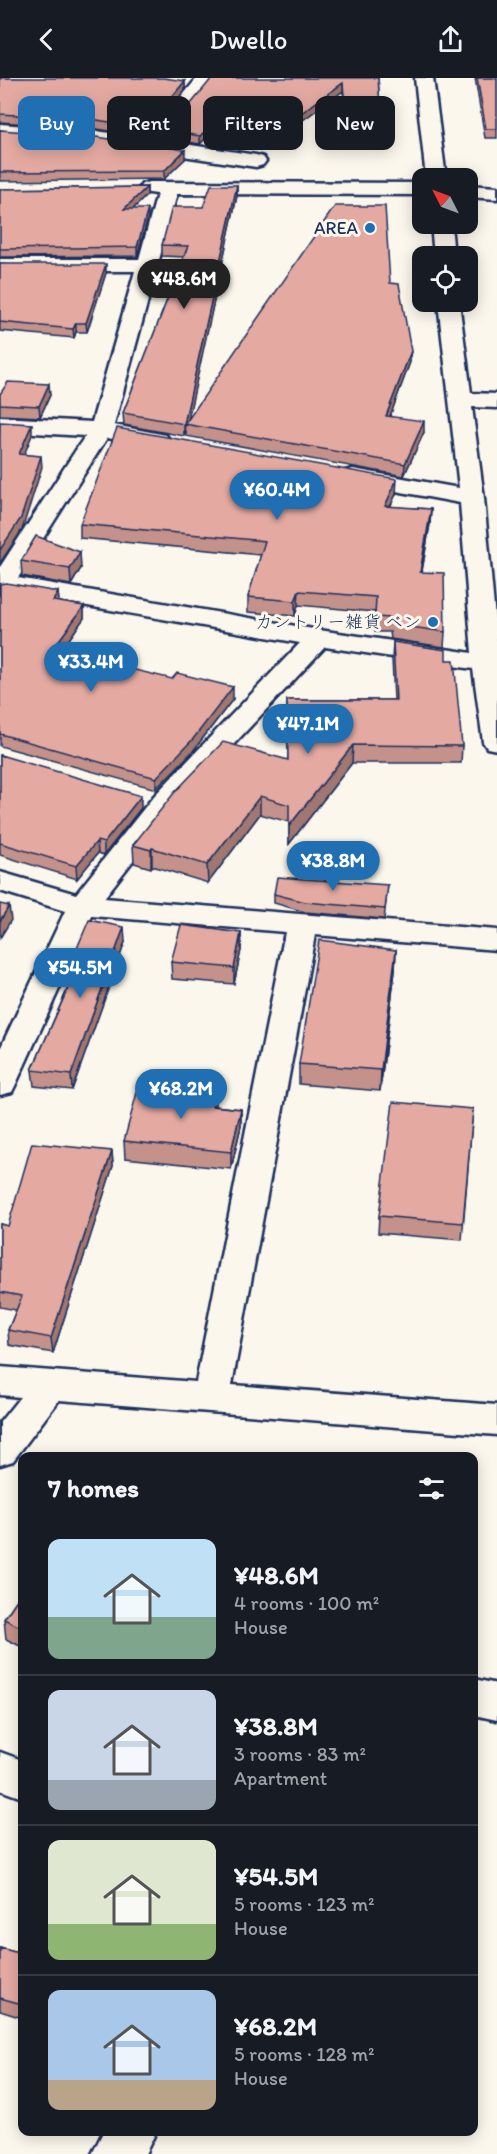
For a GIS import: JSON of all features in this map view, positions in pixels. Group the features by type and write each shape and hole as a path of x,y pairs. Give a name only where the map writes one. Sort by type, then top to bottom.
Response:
{"street":[{"path":"424,78 435,168"},
{"path":"180,81 204,81"},
{"path":"191,97 204,81"},
{"path":"0,130 107,138"},
{"path":"186,150 256,161"},
{"path":"209,188 214,154"},
{"path":"135,188 412,189"},
{"path":"169,188 101,430 1,584 492,665"},
{"path":"478,192 497,193"},
{"path":"0,265 148,265"},
{"path":"449,312 492,665 497,742"},
{"path":"459,400 497,401"},
{"path":"0,424 101,430 183,445"},
{"path":"335,473 472,498"},
{"path":"2,1075 82,906 152,800 319,638"},
{"path":"0,881 82,906 497,940"},
{"path":"211,1398 302,923"},
{"path":"0,1380 497,1420"},
{"path":"0,1450 50,1384"},
{"path":"478,1697 497,1702"},
{"path":"0,1771 18,1778"},
{"path":"116,2154 129,2136"}],"building":[{"path":"0,78 164,78 185,81 173,96 107,96 107,122 95,120 95,96 18,96 18,115 0,114"},
{"path":"212,78 378,78 379,96 344,96 343,83 325,96 315,96 315,103 303,112 303,96 203,96 203,133 200,136 191,135 191,104"},
{"path":"477,78 497,78 497,129 486,129"},
{"path":"0,130 18,131 18,150 95,150 95,137 107,139 107,150 185,150 164,171 0,172"},
{"path":"211,185 237,185 184,424 123,413 188,246 162,245 172,207 203,207"},
{"path":"147,187 124,209 148,209 137,247 0,249 0,189"},
{"path":"335,206 385,206 390,283 399,284 411,351 386,416 424,421 405,464 185,424"},
{"path":"0,264 106,264 86,323 76,323 73,329 0,322"},
{"path":"8,382 49,384 39,406 0,404 0,394"},
{"path":"0,422 32,424 19,454 41,456 21,518 0,550"},
{"path":"117,428 397,479 385,506 431,509 420,572 444,573 445,632 391,624 391,618 375,617 376,597 299,591 295,601 248,597 265,541 80,524"},
{"path":"36,536 80,552 70,569 21,561"},
{"path":"6,583 58,592 53,601 84,606 52,650 172,679 177,673 233,687 193,739 156,778 0,734 0,584"},
{"path":"393,642 446,650 446,660 454,660 462,746 353,745 289,826 289,805 260,796 207,865 152,848 151,850 133,845 174,793 223,742 288,760 287,700 396,700"},
{"path":"0,755 141,796 104,843 97,841 76,866 0,843"},
{"path":"277,877 388,885 385,909 305,902 274,894"},
{"path":"0,904 9,906 0,921"},
{"path":"89,920 124,927 71,1075 32,1070 80,961 72,960"},
{"path":"181,925 241,933 234,968 171,962"},
{"path":"319,940 396,950 381,1070 299,1064"},
{"path":"139,1085 215,1093 212,1106 241,1109 231,1152 124,1141"},
{"path":"393,1102 473,1109 463,1223 379,1216"},
{"path":"32,1143 112,1151 51,1338 8,1330 22,1296 0,1292 0,1224 8,1226"},
{"path":"18,1598 18,1626 4,1619"},
{"path":"0,1948 18,1953 18,2003 0,1998"}],"place":[{"name":"AREA","path":"370,228"},
{"name":"カントリー雑貨 ベン","path":"433,622"}]}
